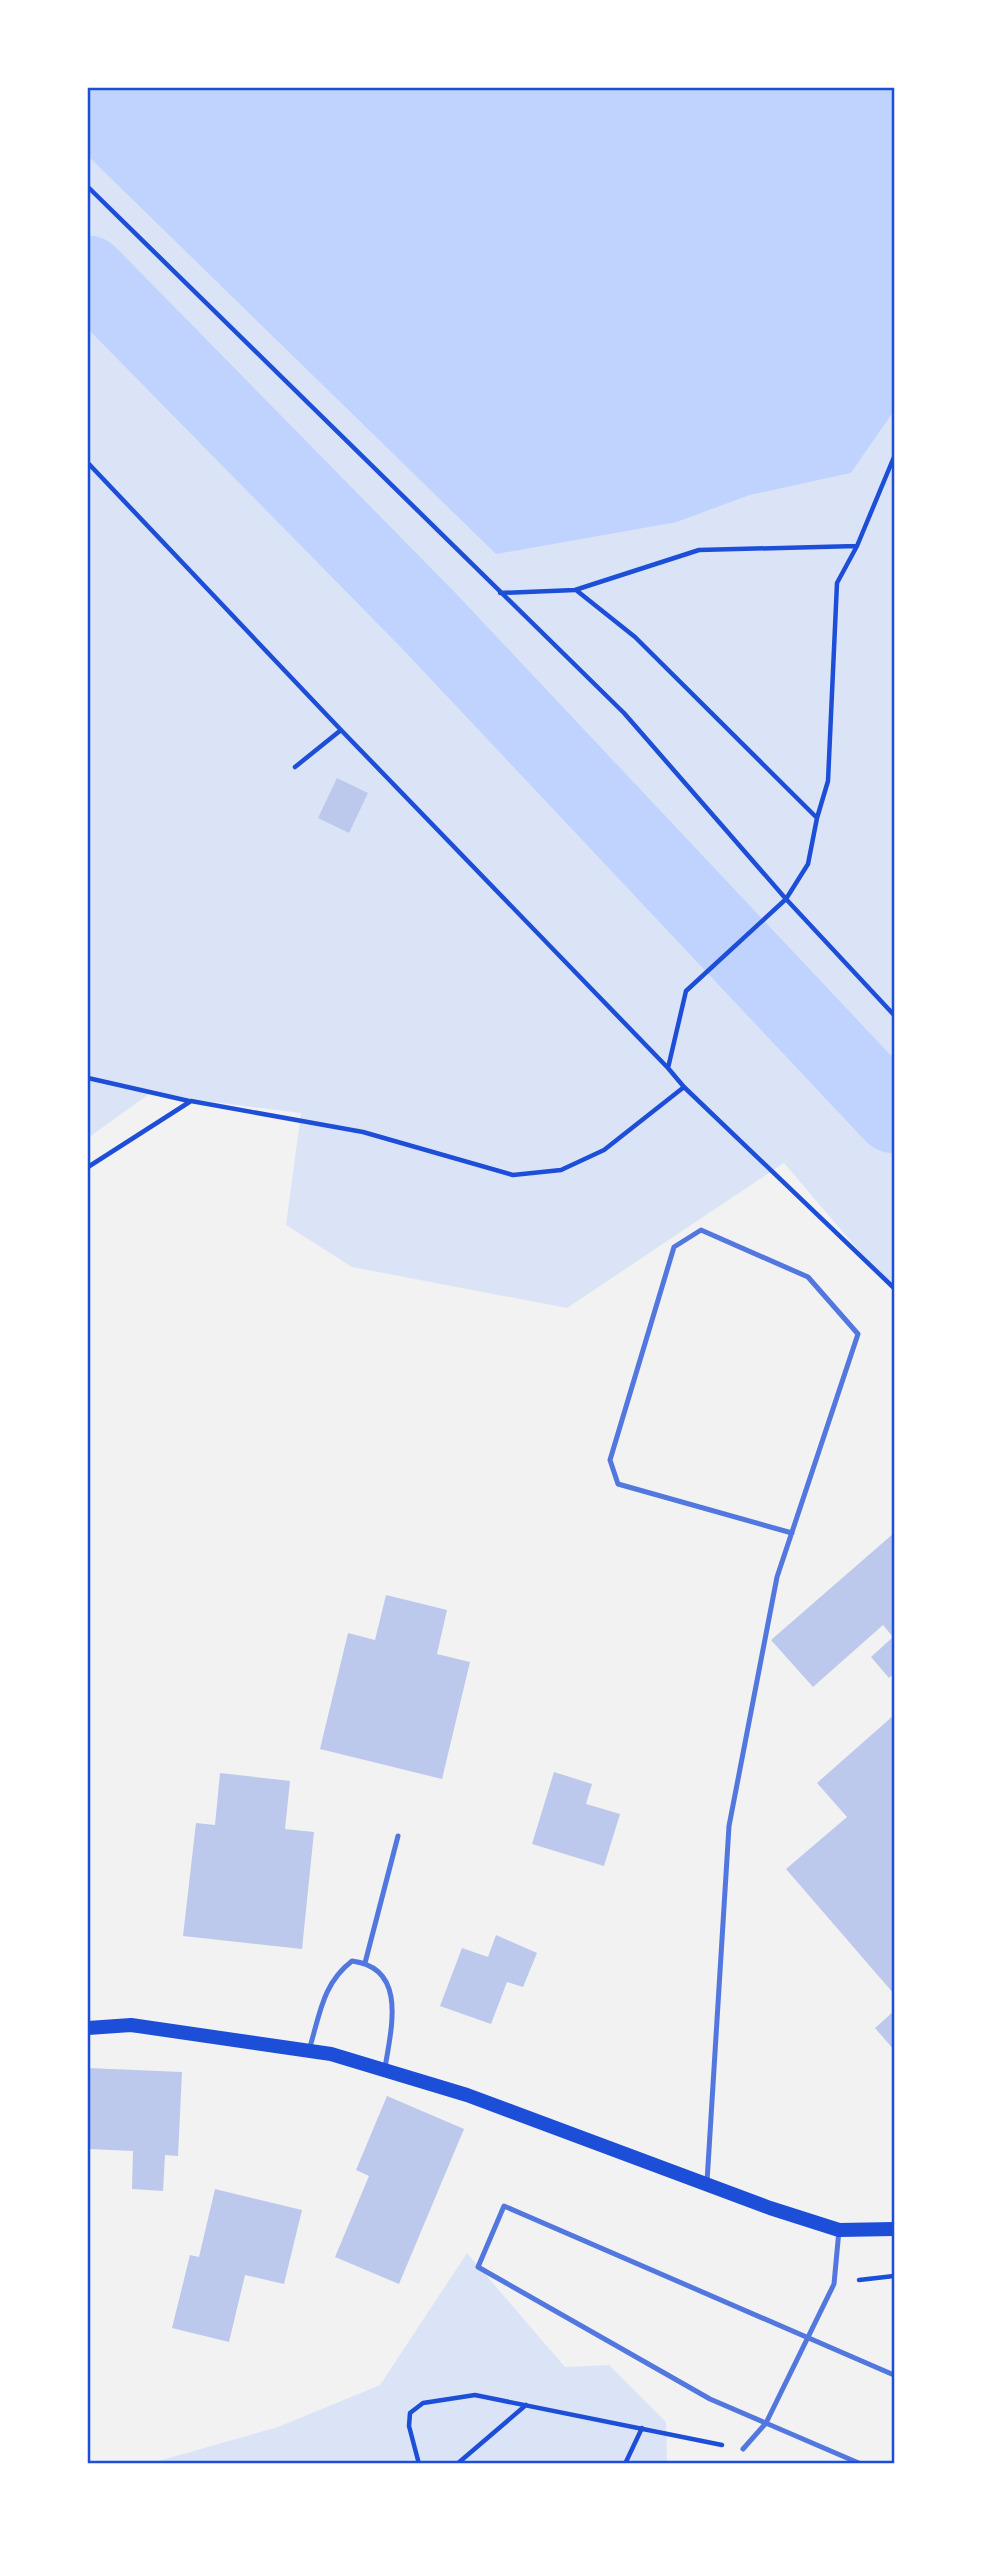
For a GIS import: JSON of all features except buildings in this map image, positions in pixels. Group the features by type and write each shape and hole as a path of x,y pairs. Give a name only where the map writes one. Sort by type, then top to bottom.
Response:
{"main road":[{"path":"88,2028 131,2025 331,2054 467,2095 707,2185 839,2230 894,2228"}],"lane":[{"path":"707,2185 729,1826 777,1577 792,1533 858,1334 808,1277 701,1230 674,1247 610,1460 618,1485 792,1533"},
{"path":"365,1962 398,1836"},
{"path":"309,2051 329,1984 338,1972 352,1961 365,1962 389,1982 392,2000 391,2031 384,2071"},
{"path":"861,2463 710,2399 478,2267 505,2206 894,2375"},
{"path":"743,2449 766,2423 834,2284 839,2230"}],"path":[{"path":"88,187 624,713 786,899 894,1015"},
{"path":"668,1068 686,991 786,899 808,864 817,817 828,781 838,583 857,547 894,459"},
{"path":"88,463 684,1087 894,1288"},
{"path":"500,593 575,590 699,550 857,547"},
{"path":"575,590 635,637 817,817"},
{"path":"295,767 341,730"},
{"path":"88,1078 191,1101 363,1132 513,1175 561,1170 604,1150 684,1087"},
{"path":"88,1167 191,1101"},
{"path":"834,2284 894,2276"},
{"path":"419,2463 409,2426 410,2413 423,2403 475,2395 743,2449"},
{"path":"457,2463 527,2404"},
{"path":"625,2463 642,2428"}],"shaded area":[{"path":"88,103 677,522 750,495 851,473 894,411 894,1292 784,1163 567,1308 352,1267 286,1225 301,1113 149,1094 88,1138"},
{"path":"467,2253 565,2367 609,2365 666,2422 667,2460 673,2463 148,2464 278,2427 380,2385"}],"water":[{"path":"88,88 894,88 894,411 851,473 750,495 677,522 496,554 88,156"}],"waterway":[{"path":"88,274 428,620 894,1115"}]}
